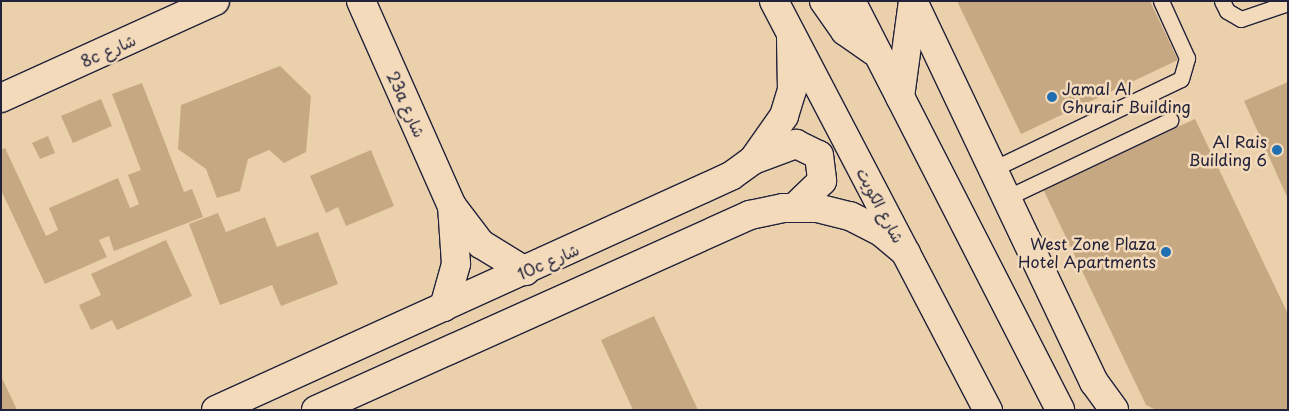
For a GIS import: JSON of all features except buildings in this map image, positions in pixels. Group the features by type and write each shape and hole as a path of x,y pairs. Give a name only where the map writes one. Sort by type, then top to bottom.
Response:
{"street":[{"name":"8c شارع","path":"3,92 215,1"},
{"name":"23a شارع","path":"361,1 452,206 482,244 525,271"},
{"name":"شارع الكويت","path":"774,1 906,253 990,406"},
{"path":"824,1 845,31 877,53"},
{"path":"851,1 1060,410"},
{"path":"900,97 913,1"},
{"path":"913,1 1094,382 1114,410"},
{"name":"10c شارع","path":"216,410 731,176 753,160 775,132 792,90 791,36"},
{"path":"753,160 796,144 819,155 822,181 794,208"},
{"name":"23a شارع","path":"444,307 456,264 452,206"},
{"path":"316,410 750,216 794,208 850,216 880,231 906,253"}],"lane":[{"path":"993,169 1181,79 1187,58 1161,1"},
{"path":"1222,1 1241,19 1288,3"},
{"path":"1006,198 1170,120"}],"place":[{"name":"Jamal Al Ghurair Building","path":"1052,97"},
{"name":"Al Rais Building 6","path":"1277,150"},
{"name":"West Zone Plaza Hotel Apartments","path":"1166,252"}]}
